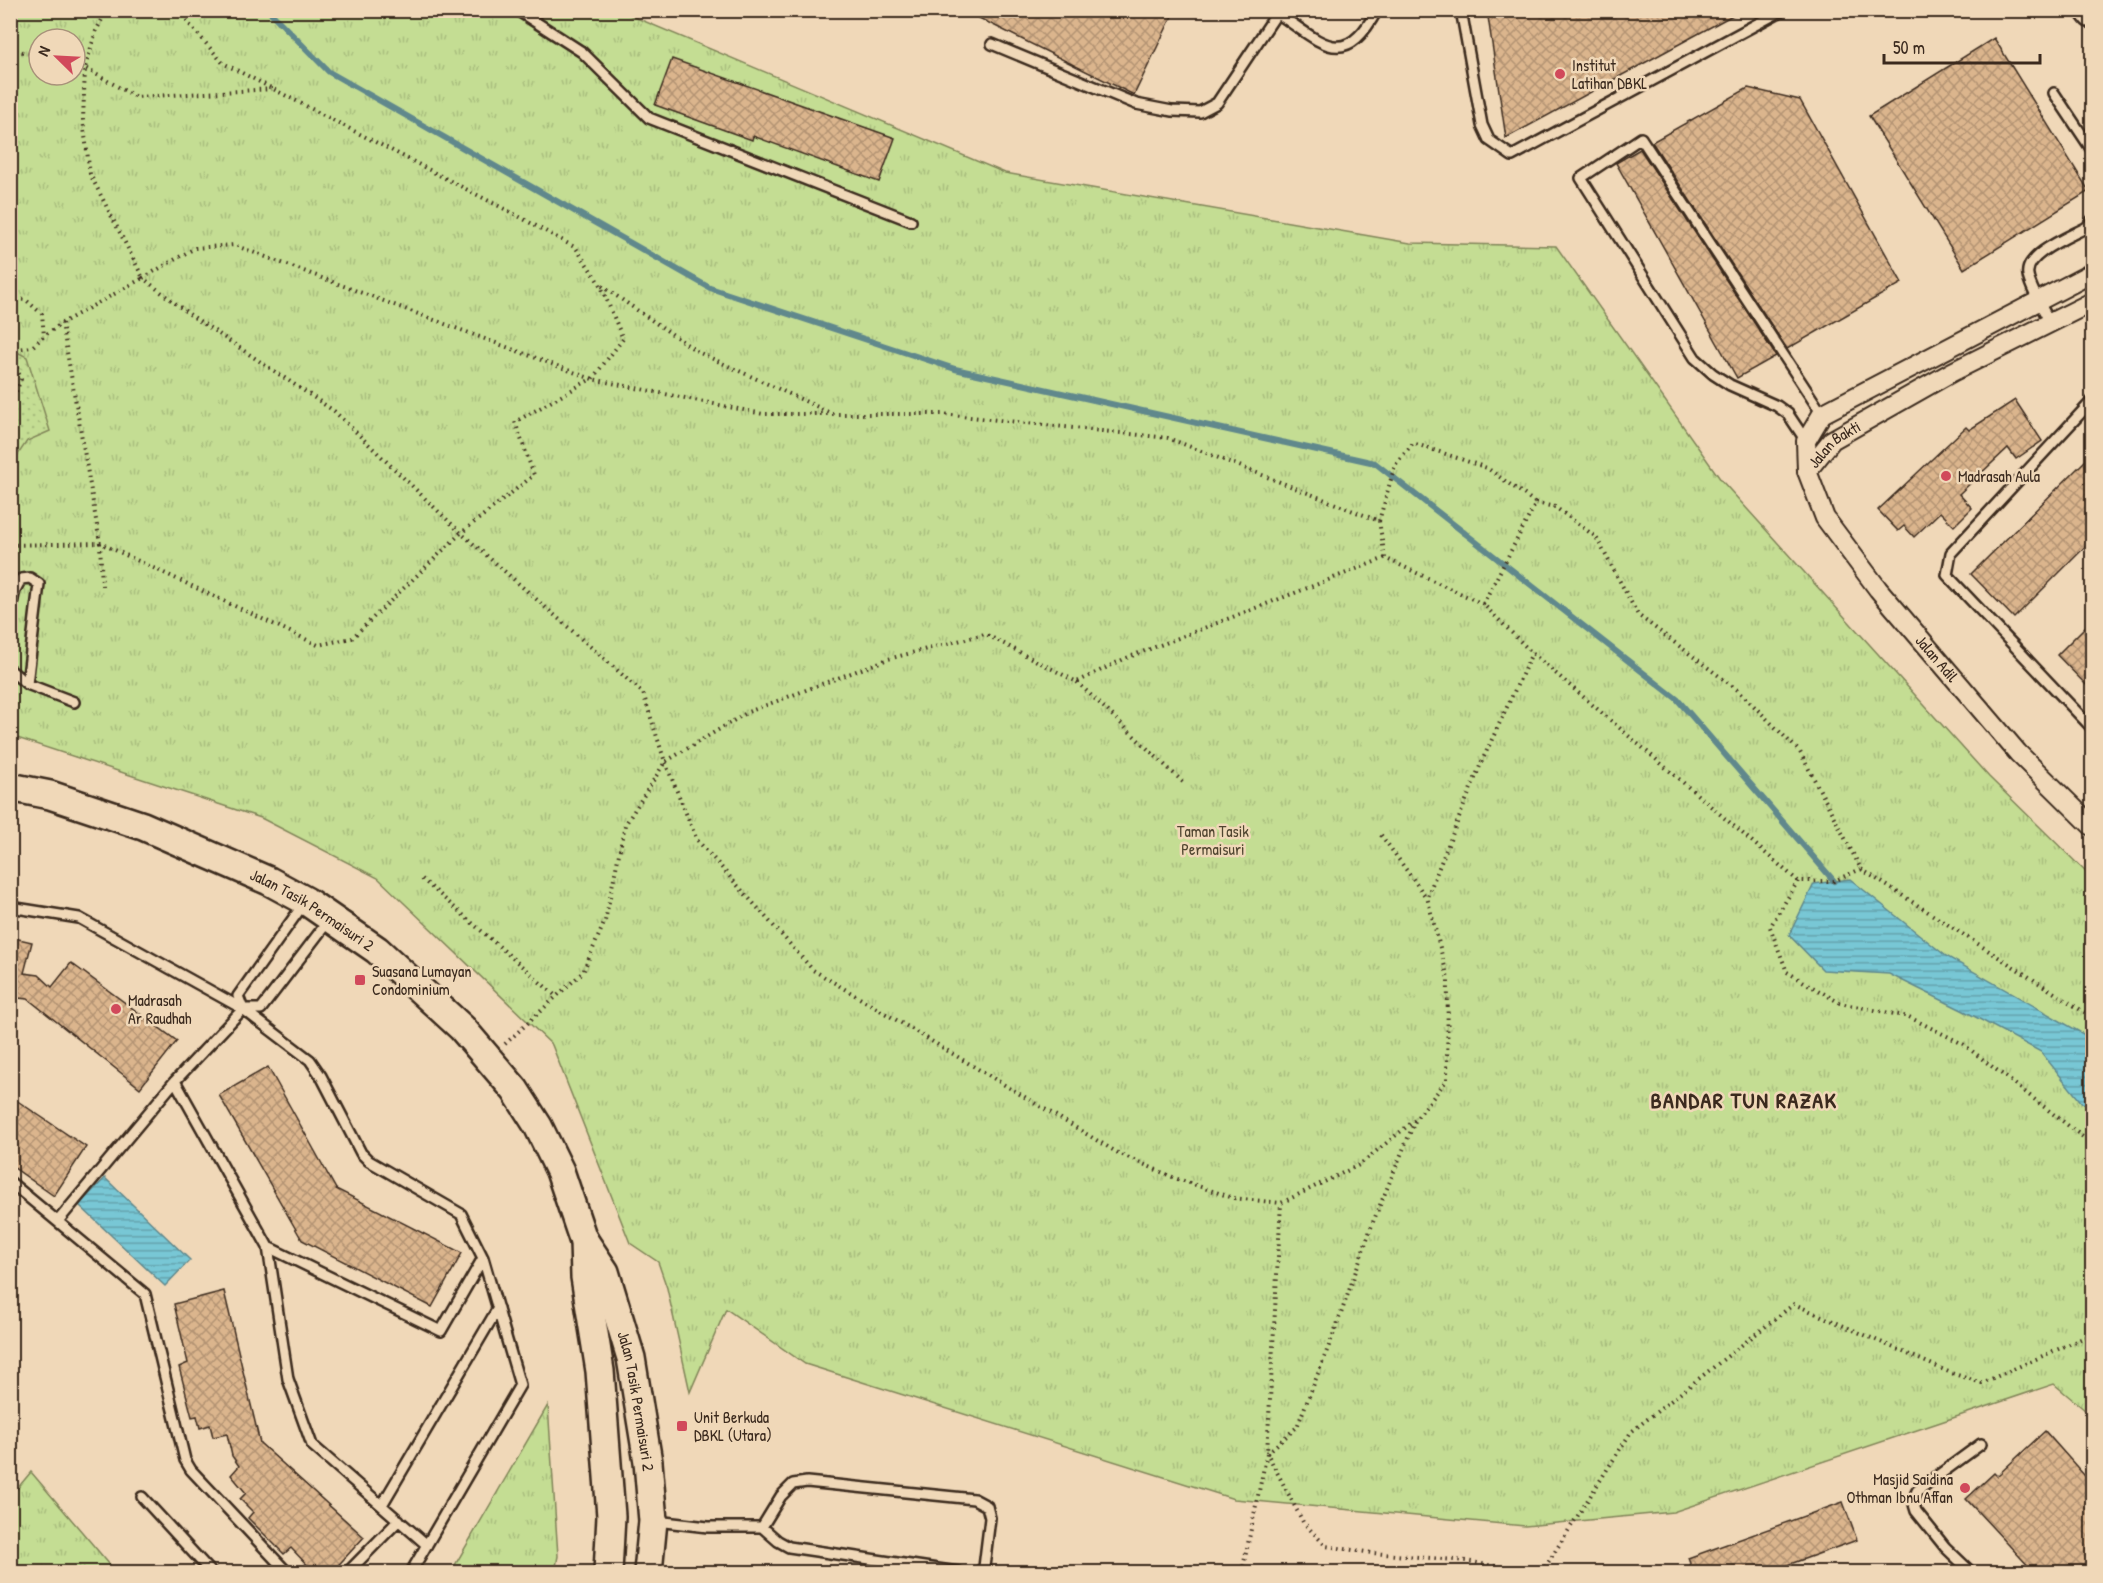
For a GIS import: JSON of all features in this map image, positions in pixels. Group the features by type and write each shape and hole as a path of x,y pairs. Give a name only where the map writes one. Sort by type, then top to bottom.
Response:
{"street":[{"path":"2089,10 2092,14"},
{"name":"Jalan Bakti","path":"1807,471 1806,441 1822,414 2092,273"},
{"name":"Jalan Bakti","path":"1807,471 1832,440 1952,372 2092,302"},
{"name":"Jalan Adil","path":"1807,471 1825,518 1878,589 2018,753 2092,826"},
{"name":"Jalan Tasik Permaisuri 2","path":"10,787 50,795 143,826 269,881 306,901 377,950 462,1028 515,1090 538,1126 560,1171 584,1239 605,1272 631,1358 648,1462 653,1521 648,1572"},
{"name":"Jalan Tasik Permaisuri 2","path":"584,1239 585,1277 600,1371 611,1516 608,1572"}],"lane":[{"path":"517,10 582,51 649,118 911,221"},
{"path":"992,44 1136,105 1172,111 1200,112 1217,103 1275,12 1325,44 1343,47 1356,41 1377,10"},
{"path":"1461,10 1482,125 1489,140 1512,156 1783,10"},
{"path":"2054,93 2092,150"},
{"path":"1806,441 1788,414 1777,406 1731,385 1713,374 1695,358 1581,178 1641,138 1822,414"},
{"path":"2050,323 2028,276 2029,266 2035,256 2087,227 2092,220"},
{"path":"2092,401 1951,553 1947,575 2092,728"},
{"path":"10,613 15,590 21,579 30,578 39,584 27,684"},
{"path":"10,670 27,684 74,702"},
{"path":"243,1010 238,996 306,901"},
{"path":"10,907 79,918 243,1010 310,1060 321,1076 361,1153 369,1161 461,1214 483,1258 520,1385 411,1572"},
{"path":"57,1221 175,1081 243,1010 261,1009 331,918"},
{"path":"175,1081 268,1247 288,1379 312,1444 427,1545"},
{"path":"10,1182 145,1294 185,1460 191,1470 287,1572"},
{"path":"268,1247 441,1331 483,1258"},
{"path":"381,1505 498,1308"},
{"path":"1971,1572 1946,1547 1916,1511 1913,1498 1917,1491 1981,1444"},
{"path":"762,1527 781,1496 794,1484 807,1482 974,1499 987,1506 990,1518 984,1567 979,1572"},
{"path":"142,1497 211,1572"},
{"path":"348,1572 399,1520"},
{"path":"653,1521 708,1527 762,1527 778,1541 789,1546 958,1572"}],"path":[{"path":"87,61 96,31 107,10"},
{"path":"10,545 100,543 318,645 352,638 461,534 534,475 515,422 592,379 622,339 601,285 576,248 223,63 180,10"},
{"path":"10,49 27,53"},
{"path":"87,69 136,97 273,89"},
{"path":"84,87 82,120 90,174 143,278 189,315 334,411 461,534 643,693 665,762 697,840 813,970 1118,1153 1175,1178 1233,1198 1281,1203 1359,1165 1415,1120 1447,1080 1449,979 1426,897 1381,835"},
{"path":"10,407 21,379 10,351 32,348 62,323 195,248 234,245 592,379 762,414 942,414 1168,438 1379,521"},
{"path":"601,285 698,352 833,414"},
{"path":"10,299 26,300 42,314 44,336"},
{"path":"62,323 100,543 102,586"},
{"path":"1384,558 1379,521 1395,465 1413,443 1487,468 1536,503 1555,507 1596,537 1638,615 1739,691 1800,752 1861,869 2092,1017"},
{"path":"1484,604 1536,503"},
{"path":"1077,682 1124,659 1384,558 1484,604 1532,653 1798,881 1834,881 1861,869"},
{"path":"489,1059 583,972 605,921 625,825 665,762 748,712 888,659 985,634 1077,682 1186,785"},
{"path":"1426,897 1482,761 1532,653"},
{"path":"422,879 557,997"},
{"path":"1798,881 1770,927 1787,972 1840,1003 1909,1017 1963,1044 2092,1144"},
{"path":"1267,1453 1297,1427 1337,1325 1373,1222 1415,1120"},
{"path":"1242,1572 1267,1453 1281,1203"},
{"path":"1542,1572 1631,1432 1794,1304 1951,1373 1982,1383 2092,1334"},
{"path":"1267,1453 1303,1522 1326,1546 1372,1553 1466,1561 1528,1572"}],"green space":[{"name":"Taman Tasik Permaisuri","path":"11,11 620,11 1005,173 1410,243 1556,246 1721,480 1989,777 2092,878 2092,1416 2054,1384 1673,1512 1525,1526 1234,1499 805,1364 726,1309 690,1392 667,1288 658,1262 630,1243 552,1045 378,878 261,818 11,736"},
{"path":"11,349 27,357 50,431 27,441 11,465"},
{"path":"548,1405 558,1556 555,1572 451,1572"},
{"path":"31,1472 116,1572 17,1572 11,1557 11,1496"}],"water":[{"path":"1850,879 1946,956 2092,1039 2092,1107 2082,1103 2041,1052 1970,1014 1889,974 1823,970 1789,935 1814,884"},
{"path":"105,1178 190,1260 165,1286 79,1205"}],"building":[{"path":"963,10 1175,10 1134,95"},
{"name":"Institut Latihan DBKL","path":"1487,10 1742,10 1506,138"},
{"path":"1994,38 2089,191 1964,269 1869,116"},
{"path":"672,59 895,138 879,182 753,136 752,140 655,105"},
{"path":"1748,88 1800,100 1902,283 1787,349 1652,142"},
{"path":"1640,149 1776,356 1737,378 1616,163"},
{"name":"Madrasah Aula","path":"2015,400 2042,441 2016,459 2008,448 1959,494 1972,508 1954,526 1940,512 1914,537 1904,526 1898,531 1878,510 1966,427 1969,430"},
{"path":"2092,454 2092,540 2014,618 1971,574"},
{"path":"2092,620 2092,691 2057,655"},
{"path":"10,937 32,942 24,973 39,975 52,987 71,963 177,1041 140,1088 28,999 18,998 16,1004 10,1003"},
{"path":"268,1067 336,1189 462,1253 432,1307 302,1240 219,1095"},
{"path":"10,1096 86,1147 54,1196 10,1165"},
{"path":"224,1291 260,1443 364,1537 332,1572 314,1572 291,1548 284,1554 248,1518 253,1512 240,1499 246,1493 231,1475 239,1466 232,1456 227,1434 213,1437 210,1425 200,1428 197,1416 192,1417 179,1367 188,1363 174,1304"},
{"path":"2045,1431 2092,1484 2092,1572 2034,1572 1966,1499 1994,1473 1997,1476"},
{"path":"1843,1502 1857,1540 1768,1572 1693,1572 1688,1558"}],"waterway":[{"path":"268,10 329,72 710,288 955,369 1375,463 1677,699 1834,881"}],"place":[{"name":"Institut Latihan DBKL","path":"1560,74"},
{"name":"Madrasah Aula","path":"1946,476"},
{"name":"Suasana Lumayan Condominium","path":"360,980"},
{"name":"Madrasah Ar Raudhah","path":"116,1009"},
{"name":"Unit Berkuda DBKL (Utara)","path":"682,1426"},
{"name":"Masjid Saidina Othman Ibnu Affan","path":"1965,1488"}],"district":[{"name":"BANDAR TUN RAZAK","path":"1744,1100"}]}
